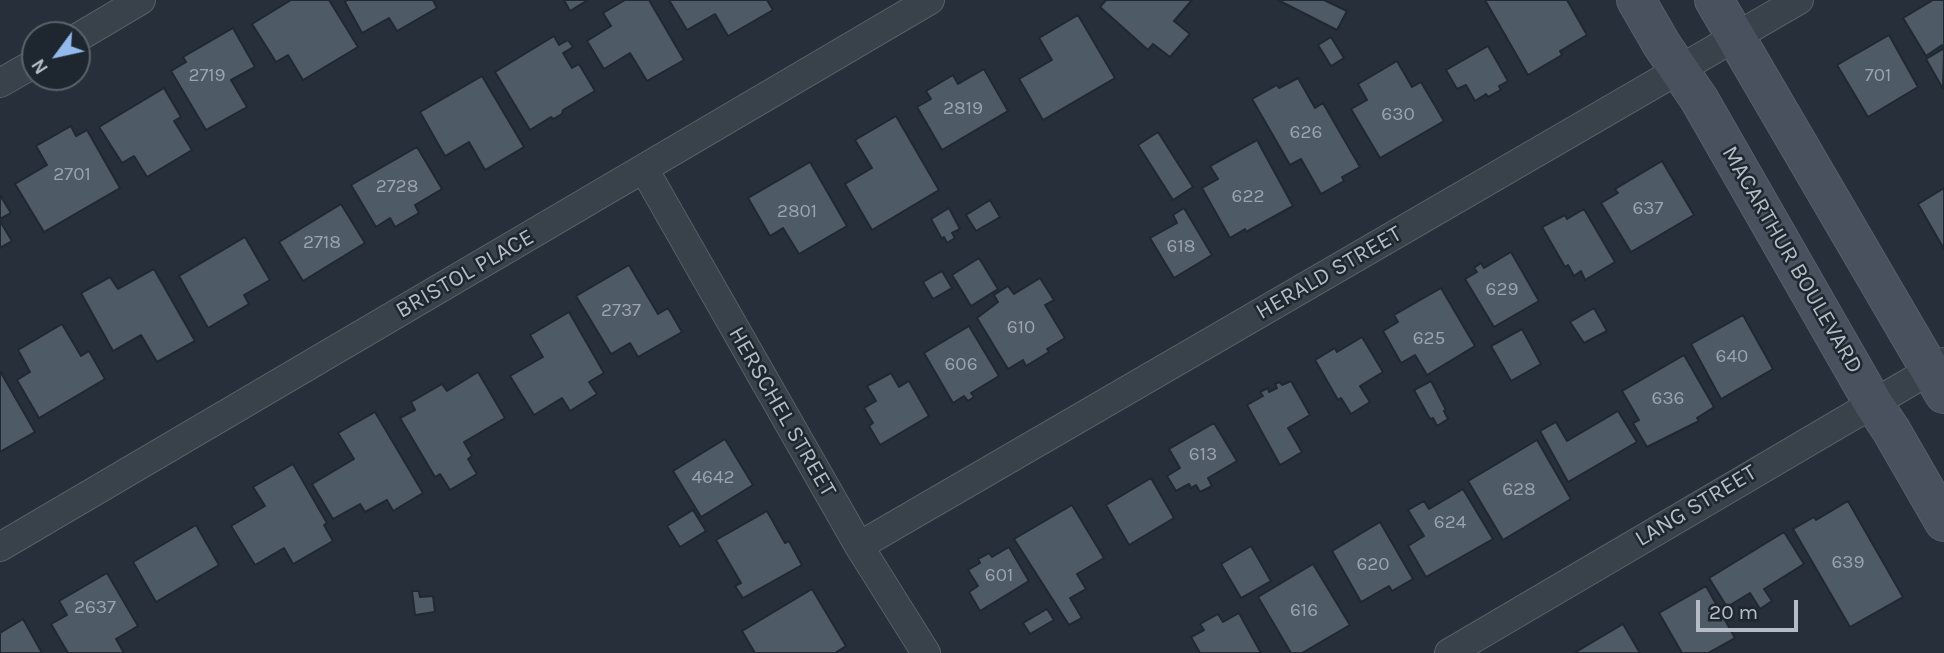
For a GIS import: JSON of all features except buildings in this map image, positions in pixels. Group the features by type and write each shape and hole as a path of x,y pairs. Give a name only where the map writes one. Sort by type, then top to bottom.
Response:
{"street":[{"path":"91,30 141,0"},
{"name":"BRISTOL PLACE","path":"0,547 930,0"},
{"name":"MACARTHUR BOULEVARD","path":"1636,0 1699,99 1944,522"},
{"path":"1713,0 1914,344 1940,375"},
{"name":"HERALD STREET","path":"859,546 1798,0"},
{"path":"0,83 21,70"},
{"name":"HERSCHEL STREET","path":"644,169 859,546 926,653"},
{"name":"LANG STREET","path":"1448,653 1873,403 1940,375"}]}
